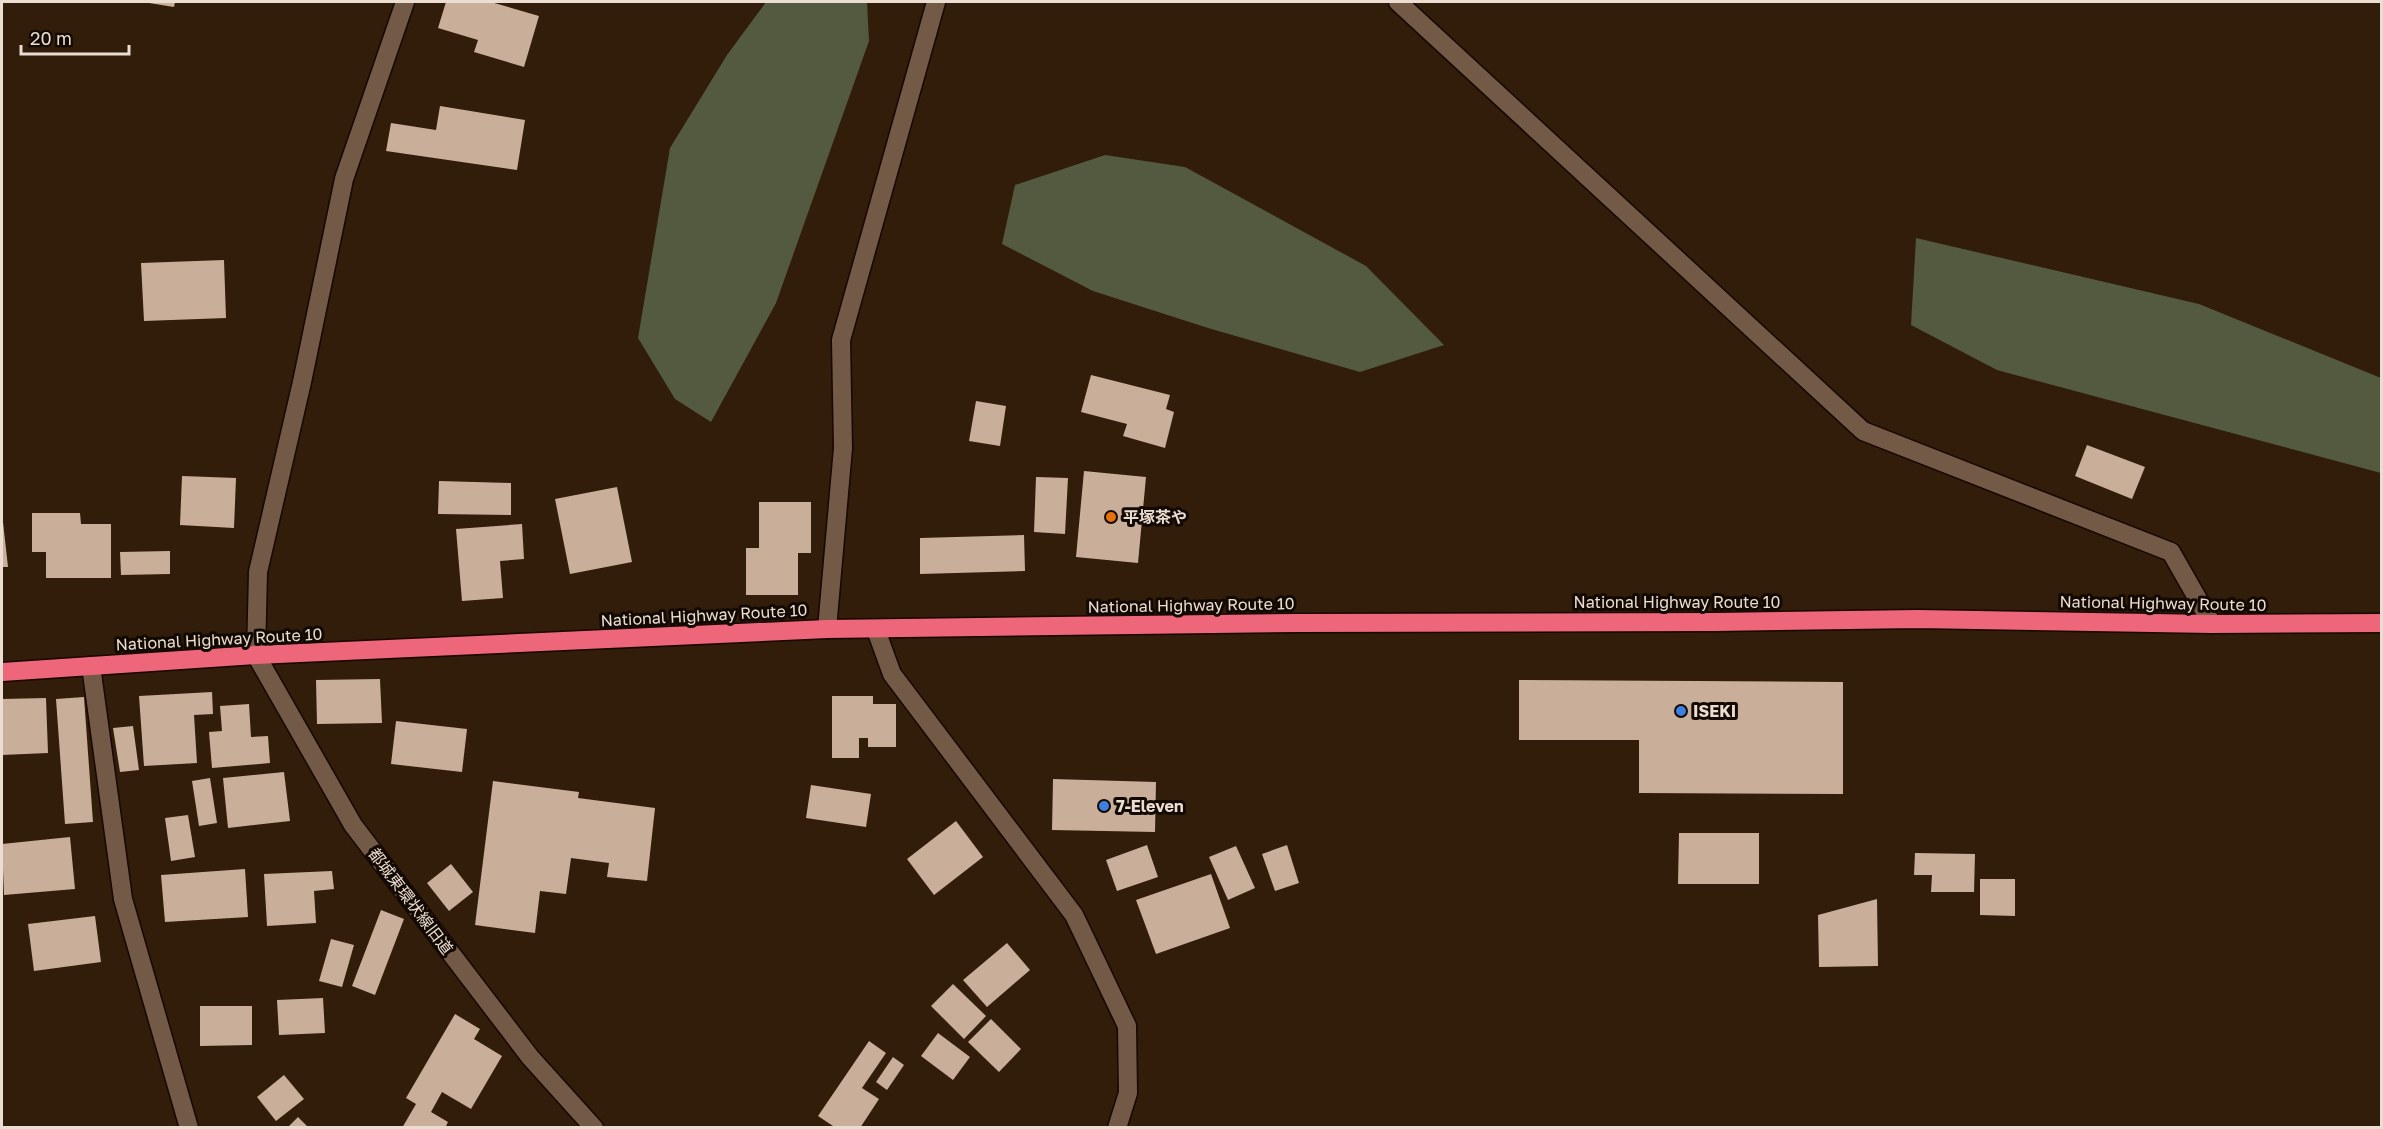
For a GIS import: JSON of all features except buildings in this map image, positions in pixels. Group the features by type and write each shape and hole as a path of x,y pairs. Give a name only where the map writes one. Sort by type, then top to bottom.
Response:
{"highway":[{"name":"National Highway Route 10","path":"2,672 256,655 827,629 1308,623 1918,620 2212,624 2382,623"}],"street":[{"path":"256,655 258,572 302,382 344,179 405,2"},
{"path":"827,629 843,448 842,340 936,2"},
{"path":"1398,2 1863,431 2171,552 2212,624"},
{"path":"876,630 892,674 1074,915 1128,1026 1128,1093 1117,1128"},
{"name":"都城東環状線旧道","path":"256,655 353,825 530,1057 594,1128"},
{"path":"91,666 123,900 189,1128"}],"green space":[{"path":"766,2 867,2 869,41 776,303 711,422 675,399 638,338 670,148 727,55"},
{"path":"1105,155 1185,167 1366,266 1444,345 1360,372 1208,328 1093,291 1002,244 1015,185"},
{"path":"1916,238 2199,304 2381,378 2381,473 1997,370 1911,325"}],"place":[{"name":"平塚茶や","path":"1111,517"},
{"name":"ISEKI","path":"1681,711"},
{"name":"7-Eleven","path":"1104,806"}]}
